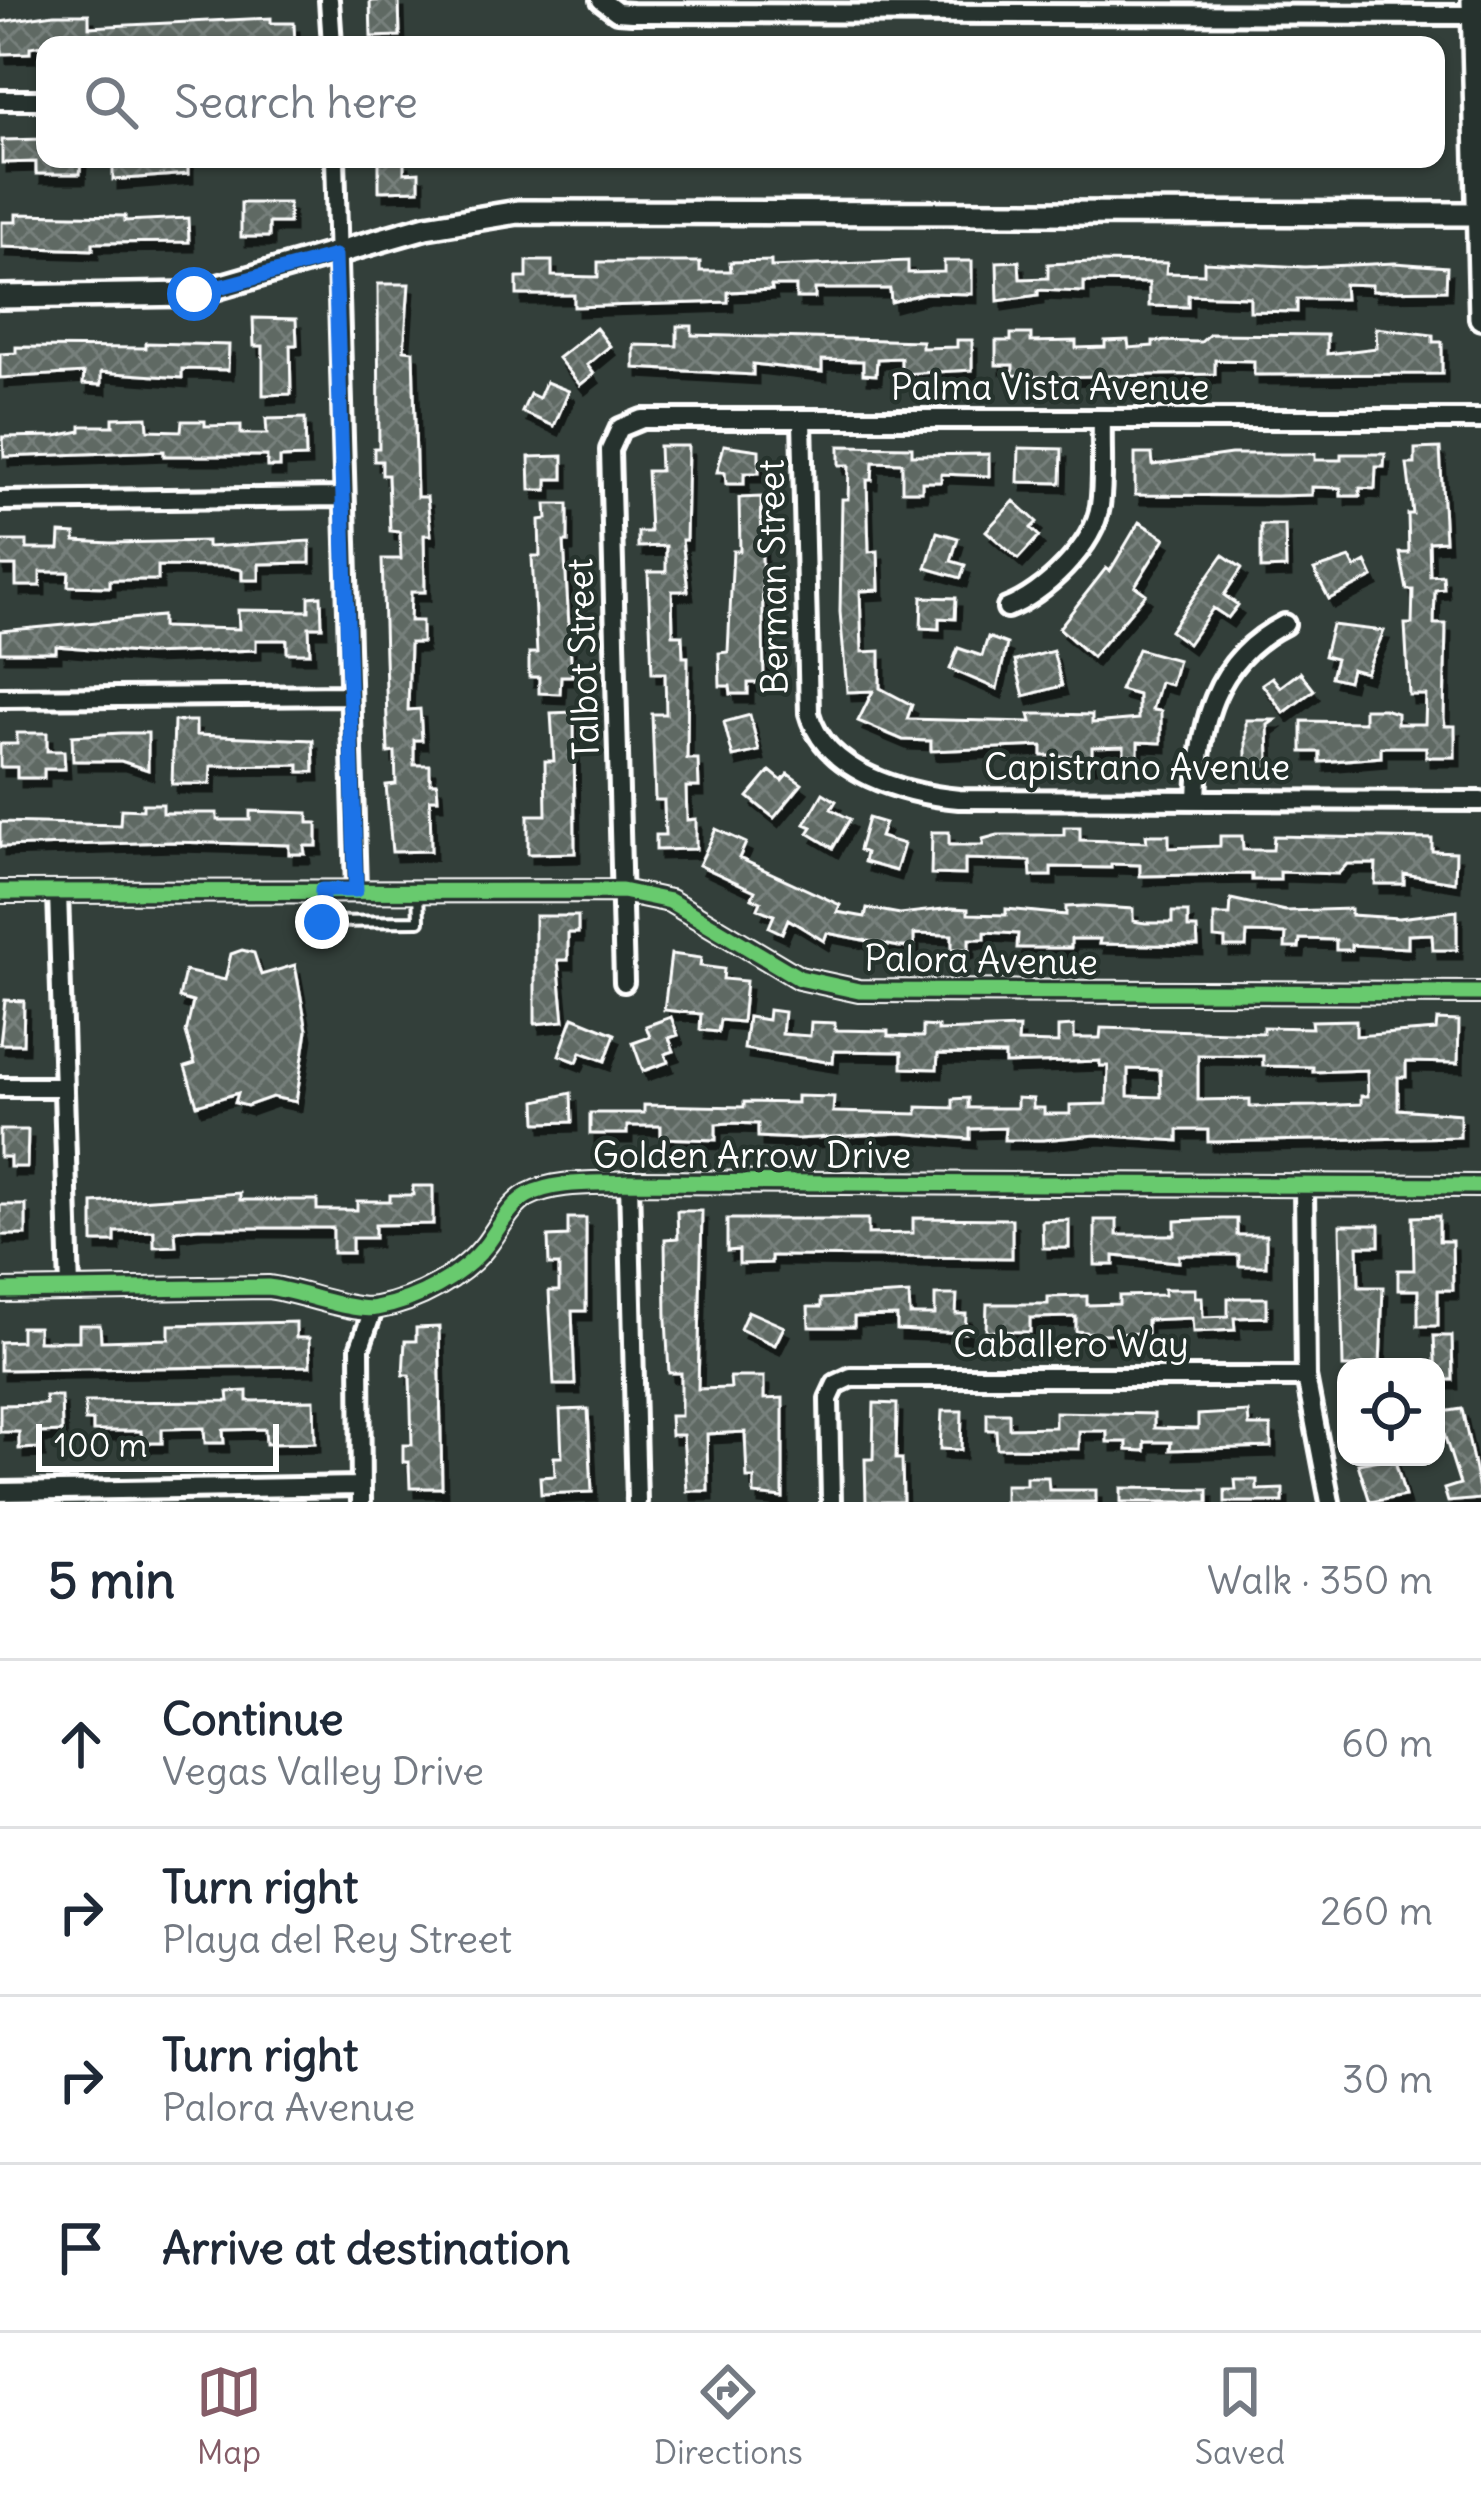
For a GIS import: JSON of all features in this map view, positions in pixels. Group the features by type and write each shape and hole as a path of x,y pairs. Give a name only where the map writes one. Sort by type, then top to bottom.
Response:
{"street":[{"path":"329,0 331,36"},
{"path":"603,3 632,14 1473,7 1481,318"},
{"path":"0,100 36,100"},
{"path":"334,168 356,890"},
{"path":"0,297 194,294 426,227 518,212 1479,214"},
{"name":"Palma Vista Avenue","path":"620,428 642,419 1481,419"},
{"name":"Berman Street","path":"802,420 814,731"},
{"path":"1007,608 1033,599 1087,537 1100,509 1102,420"},
{"name":"Talbot Street","path":"620,428 610,450 624,982"},
{"path":"0,501 341,496"},
{"path":"1197,800 1198,748 1212,695 1259,637 1285,624"},
{"path":"0,698 350,695"},
{"name":"Capistrano Avenue","path":"814,731 845,762 926,796 1481,801"},
{"name":"Palora Avenue","path":"0,892 622,891 670,901 799,978 860,991 1481,993"},
{"path":"58,892 70,1290"},
{"path":"0,1088 64,1087"},
{"path":"629,1182 637,1502"},
{"name":"Golden Arrow Drive","path":"373,1310 449,1279 470,1264 526,1196 551,1187 629,1182 1481,1186"},
{"path":"1304,1185 1306,1378 1330,1502"},
{"path":"0,1291 268,1288 373,1310 360,1347 360,1494 0,1492"},
{"name":"Caballero Way","path":"832,1502 829,1399 836,1384 851,1378 1306,1378"}],"lane":[{"path":"322,890 322,922 419,921 418,890"}],"building":[{"path":"399,0 400,36 371,36 370,1"},
{"path":"54,14 89,14 89,27 271,18 271,23 294,23 295,36 36,36 30,53 2,54 0,22"},
{"path":"36,139 36,162 2,163 2,140"},
{"path":"36,168 80,168 80,174 36,174"},
{"path":"113,168 188,168 188,174 113,180"},
{"path":"379,168 419,172 419,190 379,191"},
{"path":"241,203 289,203 289,223 269,223 269,237 241,237"},
{"path":"16,214 125,216 125,221 188,218 189,242 93,243 93,250 2,247 2,222 16,222"},
{"path":"527,261 552,261 552,276 598,277 598,262 700,262 700,271 731,271 730,262 771,261 771,267 908,261 908,273 944,272 944,261 972,261 972,294 925,293 891,302 890,289 815,289 815,298 796,298 796,286 771,286 772,290 728,292 728,302 574,307 574,295 517,295 517,278 527,278"},
{"path":"1019,261 1020,279 1048,278 1048,264 1092,262 1167,263 1166,273 1204,274 1204,262 1447,267 1446,290 1372,291 1372,285 1344,284 1345,299 1297,299 1297,312 1250,311 1250,297 1188,295 1188,307 1149,306 1149,283 1084,282 1084,292 1038,290 1038,295 998,301 997,262"},
{"path":"378,284 409,284 404,350 413,351 417,497 427,497 431,535 424,535 425,592 411,592 410,621 422,621 422,643 410,643 408,710 420,709 422,740 414,740 414,765 430,765 430,783 437,783 438,799 430,799 431,851 392,852 386,785 396,784 395,752 388,753 382,559 401,559 400,532 390,531 388,475 382,475 382,461 374,461 374,448 379,448"},
{"path":"253,318 296,319 297,345 290,345 291,394 263,395 263,346 254,346"},
{"path":"677,326 692,326 692,335 922,341 922,348 957,347 957,340 972,340 972,370 901,374 901,358 877,359 876,375 863,374 863,361 822,360 822,372 753,364 753,375 634,368 634,345 677,346"},
{"path":"596,328 610,346 587,365 594,374 580,385 558,358"},
{"path":"1376,328 1433,335 1433,342 1442,342 1442,374 1254,375 1254,361 1215,360 1215,374 1046,377 1013,375 1013,365 996,365 996,341 1011,341 1011,334 1031,334 1031,342 1076,341 1076,348 1105,347 1105,341 1128,340 1129,348 1153,346 1153,341 1201,342 1210,334 1327,335 1327,354 1377,348"},
{"path":"146,343 229,345 228,370 182,369 182,378 101,372 101,385 83,384 84,373 0,378 0,354 16,353 16,347 146,348"},
{"path":"546,382 569,391 554,426 522,412 530,394 539,398"},
{"path":"147,417 148,430 181,431 182,421 205,421 205,426 241,425 241,434 267,434 266,419 305,418 306,457 280,458 280,467 267,467 267,456 164,456 164,451 4,457 3,437 56,436 81,431 81,426 113,426 113,418"},
{"path":"724,445 759,450 759,473 744,473 744,484 726,484 725,472 717,472"},
{"path":"659,446 688,446 686,540 682,540 688,591 672,591 673,635 682,635 683,657 688,657 687,759 698,759 699,787 686,787 687,820 696,819 696,849 656,850 656,835 665,835 664,800 655,800 652,714 666,714 665,673 652,673 648,572 666,572 666,546 638,547 638,532 650,532 647,471 660,471"},
{"path":"839,446 912,447 912,455 989,454 989,476 941,474 941,482 922,482 922,491 902,491 902,463 873,462 872,480 867,480 869,552 878,551 879,590 860,591 862,652 880,651 880,688 912,705 907,719 1031,722 1029,714 1051,714 1092,715 1092,723 1138,719 1138,695 1120,690 1138,649 1178,660 1171,685 1160,682 1152,710 1161,711 1161,743 1138,742 1138,755 1124,755 1124,746 1092,747 1092,762 1073,763 1072,756 1042,756 1042,746 931,751 931,741 903,740 858,721 873,691 847,692 840,612 842,499 848,499 849,465 839,465"},
{"path":"1019,448 1062,449 1061,483 1018,482"},
{"path":"1440,448 1445,541 1429,542 1430,576 1443,575 1444,589 1435,590 1434,624 1446,624 1444,718 1445,726 1455,726 1455,757 1426,757 1426,747 1381,747 1381,757 1320,762 1320,752 1302,752 1302,721 1364,722 1364,709 1384,709 1397,713 1397,724 1425,724 1426,695 1409,695 1405,624 1412,624 1413,590 1407,590 1400,553 1409,553 1408,514 1413,514 1407,464 1415,464 1415,449"},
{"path":"1135,454 1152,454 1153,465 1231,454 1315,454 1315,460 1341,460 1341,454 1385,454 1384,467 1376,467 1375,489 1360,488 1360,496 1341,496 1341,488 1312,487 1312,495 1276,496 1135,495"},
{"path":"563,456 563,479 547,479 547,490 530,490 529,457"},
{"path":"761,497 764,683 748,683 748,694 731,694 730,686 720,686 719,653 728,652 733,551 740,551 739,498"},
{"path":"1014,501 1037,522 1031,528 1039,536 1018,559 986,531"},
{"path":"546,504 568,504 568,542 564,542 572,676 561,676 560,694 539,693 539,677 529,677 529,653 537,653 532,556 540,556 539,520 547,519"},
{"path":"1139,522 1165,538 1135,586 1146,594 1092,657 1059,628 1106,568 1110,571"},
{"path":"1261,525 1285,525 1286,568 1261,569"},
{"path":"937,532 958,538 951,561 965,565 961,578 926,568"},
{"path":"60,533 75,534 75,541 207,541 207,547 310,541 310,563 259,564 259,580 242,580 242,570 226,567 158,566 158,580 110,580 110,587 68,586 69,572 40,572 40,586 16,586 16,566 0,566 0,541 27,541 27,549 59,549"},
{"path":"1223,555 1242,568 1224,595 1238,605 1228,618 1213,608 1188,644 1170,631"},
{"path":"1350,558 1355,568 1366,562 1373,577 1329,599 1314,570"},
{"path":"321,596 322,627 309,627 310,653 287,653 287,640 256,640 256,650 148,654 56,646 56,652 0,652 0,631 162,616 162,627 239,629 238,610 309,611 309,597"},
{"path":"922,597 956,598 955,619 939,618 939,629 921,628"},
{"path":"1332,625 1384,631 1366,673 1351,669 1348,681 1331,677 1336,659 1324,656"},
{"path":"988,637 1007,644 997,689 950,669 958,648 982,656"},
{"path":"1053,651 1062,686 1024,696 1015,661"},
{"path":"1300,672 1314,690 1284,713 1262,684 1272,677 1280,687"},
{"path":"574,712 575,853 528,854 528,815 546,815 545,761 554,761 551,713"},
{"path":"750,715 759,751 733,757 724,722"},
{"path":"1246,720 1275,720 1268,725 1269,765 1246,765"},
{"path":"174,721 196,721 196,735 313,740 314,772 299,772 299,765 211,766 210,784 172,784"},
{"path":"17,733 47,733 47,751 64,751 65,769 44,769 44,778 17,778 17,767 0,767 0,744 17,744"},
{"path":"148,733 148,770 121,761 73,761 72,736"},
{"path":"770,771 782,781 788,774 802,784 774,818 748,797"},
{"path":"823,793 836,801 831,809 850,819 833,848 808,833 812,827 805,824"},
{"path":"143,804 163,804 163,813 217,813 217,820 250,820 250,811 308,813 308,823 317,823 317,846 304,846 305,854 289,854 289,845 172,842 0,847 0,822 120,825 121,809 143,810"},
{"path":"868,818 885,823 880,837 904,844 896,871 864,862 866,853 859,850"},
{"path":"1064,827 1080,827 1080,840 1147,842 1146,835 1169,835 1169,848 1220,846 1220,836 1242,836 1243,850 1273,850 1274,836 1432,839 1432,851 1456,852 1455,882 1404,874 1404,884 1375,884 1376,864 1347,864 1338,874 1280,872 1280,880 1252,880 1252,874 1140,876 1140,865 1111,864 1111,868 1051,867 1051,876 1031,876 1030,861 965,859 965,875 931,874 932,832 949,832 949,845 983,845 983,839 998,835 1064,835"},
{"path":"716,829 746,843 739,858 840,905 837,912 865,917 867,908 900,914 952,908 968,909 968,914 1006,915 1006,909 1066,915 1066,907 1084,906 1133,909 1133,921 1172,923 1172,912 1188,912 1188,928 1197,928 1198,946 1071,939 1071,948 1017,948 1018,934 985,932 985,939 969,939 969,949 952,949 952,935 914,934 914,947 899,947 827,933 824,941 788,919 782,933 769,927 774,915 758,909 761,902 752,898 755,891 699,865"},
{"path":"1231,899 1285,911 1351,909 1351,915 1399,918 1457,911 1457,950 1433,950 1432,934 1408,935 1408,948 1351,945 1351,950 1336,950 1336,940 1300,939 1299,948 1285,948 1286,934 1247,933 1246,947 1225,947 1225,939 1214,938 1214,915 1230,915"},
{"path":"535,916 578,916 578,933 568,933 568,960 558,960 564,1021 535,1024"},
{"path":"254,953 261,975 295,965 307,1030 296,1102 272,1097 247,1106 235,1103 238,1093 197,1105 185,1067 195,1064 186,1033 193,1002 179,998 185,971 225,980 231,954"},
{"path":"671,954 701,958 700,966 724,969 723,979 746,981 742,1022 720,1020 718,1032 700,1030 701,1014 664,1010"},
{"path":"5,1000 24,1001 23,1044 0,1044"},
{"path":"769,1010 784,1012 782,1034 810,1036 811,1022 835,1023 835,1030 888,1031 888,1036 923,1037 923,1026 938,1027 938,1031 1019,1028 1018,1042 1058,1043 1058,1027 1074,1026 1074,1038 1100,1038 1101,1028 1263,1033 1263,1027 1312,1028 1311,1021 1356,1020 1356,1036 1436,1030 1437,1020 1459,1021 1458,1063 1406,1062 1406,1077 1398,1077 1398,1109 1460,1114 1460,1137 1208,1142 1208,1130 1178,1130 1178,1141 1095,1135 1004,1140 1005,1128 970,1129 970,1139 900,1133 797,1139 758,1137 758,1124 731,1123 716,1124 716,1140 661,1138 661,1126 627,1126 627,1134 590,1134 590,1113 644,1113 644,1105 797,1103 797,1096 834,1097 833,1112 917,1114 917,1107 953,1108 953,1099 968,1098 968,1108 1017,1108 1017,1098 1033,1099 1033,1108 1044,1108 1044,1114 1070,1114 1070,1105 1107,1104 1108,1066 1100,1066 1100,1061 1005,1064 1005,1055 938,1054 937,1069 902,1068 902,1052 834,1051 833,1063 744,1049 748,1017 768,1020","holes":["1198,1055 1263,1056 1263,1066 1313,1067 1313,1072 1367,1070 1368,1096 1361,1096 1361,1104 1316,1106 1250,1107 1250,1099 1198,1100","1128,1069 1160,1070 1161,1097 1128,1096"]},
{"path":"573,1017 615,1034 605,1061 581,1052 577,1062 559,1055"},
{"path":"671,1017 678,1035 669,1038 674,1051 665,1054 668,1062 643,1071 633,1043 650,1037 646,1026"},
{"path":"571,1093 572,1122 537,1123 536,1101"},
{"path":"0,1130 28,1130 27,1167 10,1167 10,1157 0,1157"},
{"path":"413,1186 433,1186 433,1224 375,1225 375,1238 352,1238 352,1253 333,1253 333,1228 198,1228 175,1231 176,1246 154,1247 154,1231 115,1232 115,1242 93,1242 93,1203 240,1193 240,1200 317,1200 317,1210 357,1210 357,1201 413,1195"},
{"path":"0,1205 26,1205 26,1235 0,1235"},
{"path":"677,1211 702,1211 698,1389 731,1388 730,1377 764,1377 764,1399 783,1398 783,1498 754,1495 754,1478 747,1478 745,1432 707,1434 708,1491 687,1491 683,1435 671,1435 670,1416 681,1416 681,1373 669,1373 666,1319 665,1239 678,1238"},
{"path":"1439,1216 1439,1241 1452,1241 1453,1290 1438,1290 1438,1326 1418,1326 1418,1290 1398,1290 1398,1270 1414,1270 1413,1217"},
{"path":"568,1218 586,1218 586,1311 572,1311 575,1385 554,1385 549,1291 559,1291 559,1265 549,1265 548,1237 568,1236"},
{"path":"913,1218 1012,1219 1012,1258 771,1256 771,1263 739,1264 739,1250 727,1251 727,1219 868,1219 868,1234 913,1233"},
{"path":"1237,1219 1237,1235 1266,1235 1266,1266 1239,1266 1239,1255 1179,1255 1179,1262 1114,1256 1114,1265 1095,1265 1095,1220 1117,1220 1117,1235 1175,1235 1175,1221"},
{"path":"1069,1220 1069,1248 1043,1248 1042,1221"},
{"path":"1340,1225 1379,1225 1379,1246 1358,1246 1359,1287 1383,1287 1380,1358 1343,1358"},
{"path":"1164,1289 1195,1289 1195,1297 1202,1297 1203,1317 1228,1316 1228,1298 1267,1298 1267,1317 1234,1318 1235,1330 1216,1331 1193,1332 1192,1318 1147,1320 1147,1333 1102,1334 1076,1331 1076,1317 1030,1318 1030,1332 986,1331 987,1304 1048,1304 1048,1297 1087,1296 1087,1305 1119,1304 1119,1296 1164,1295"},
{"path":"909,1294 910,1315 935,1315 935,1295 957,1295 956,1314 966,1314 965,1333 897,1330 897,1316 854,1317 854,1327 809,1327 808,1307 821,1307 821,1299"},
{"path":"748,1311 784,1327 775,1345 740,1329"},
{"path":"296,1322 296,1338 309,1338 310,1366 0,1370 0,1342 21,1341 21,1327 38,1327 38,1341 79,1341 79,1325 100,1325 101,1341 169,1339 169,1325"},
{"path":"439,1327 442,1488 410,1488 409,1462 403,1462 403,1445 412,1445 410,1375 403,1375 405,1341 416,1341 416,1328"},
{"path":"1434,1336 1452,1336 1453,1380 1445,1380 1445,1358 1435,1358"},
{"path":"247,1391 247,1401 314,1400 315,1443 266,1444 265,1429 223,1430 224,1443 205,1443 204,1428 162,1429 162,1443 142,1443 141,1431 93,1431 93,1421 85,1421 85,1402 229,1401 228,1392"},
{"path":"45,1396 61,1396 62,1432 39,1433 40,1448 19,1449 19,1432 0,1432 0,1405 46,1404"},
{"path":"874,1403 897,1404 896,1459 902,1459 903,1502 866,1502 865,1459 873,1459"},
{"path":"588,1409 592,1492 541,1494 540,1477 555,1476 554,1457 562,1457 560,1410"},
{"path":"1462,1409 1481,1499 1448,1502 1444,1489 1460,1484 1445,1437 1445,1412"},
{"path":"942,1411 962,1411 961,1450 940,1449"},
{"path":"1055,1412 1154,1414 1154,1428 1198,1429 1198,1415 1248,1412 1249,1426 1271,1426 1271,1447 1170,1450 1171,1442 1145,1442 1145,1451 1127,1450 1127,1442 1107,1442 1107,1431 1079,1431 1079,1449 997,1448 996,1430 987,1430 987,1413 1009,1413 1009,1428 1055,1427"},
{"path":"1359,1466 1397,1466 1405,1496 1370,1502"},
{"path":"1026,1477 1048,1477 1049,1490 1096,1490 1096,1502 1005,1502 1005,1485 1026,1485"},
{"path":"1235,1480 1257,1480 1257,1490 1283,1489 1283,1502 1225,1502 1225,1490 1236,1490"},
{"path":"1121,1488 1208,1489 1208,1502 1121,1502"}],"cycle path":[{"path":"0,892 622,891 670,901 799,978 859,991 1481,993"},
{"path":"0,1291 268,1287 376,1308 422,1293 452,1276 477,1256 528,1195 578,1184 1481,1186"}],"route":[{"path":"194,294 335,256 356,890 322,890 322,922"}]}
